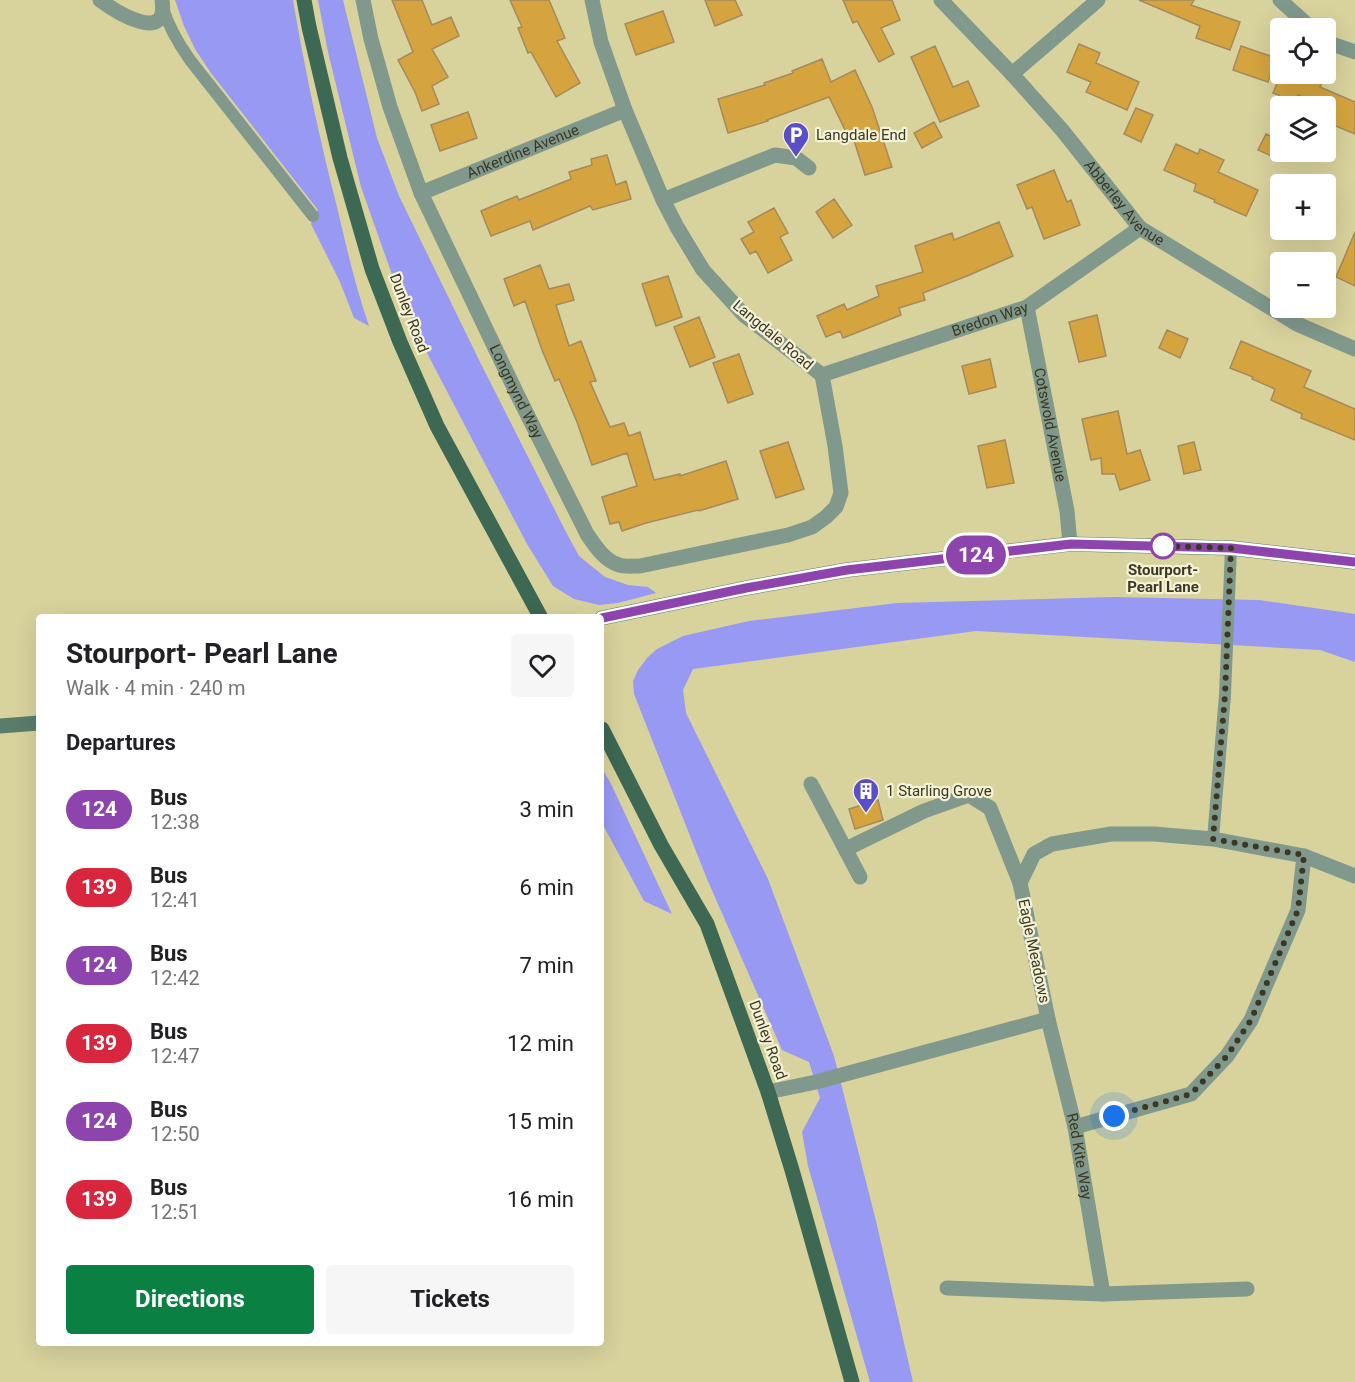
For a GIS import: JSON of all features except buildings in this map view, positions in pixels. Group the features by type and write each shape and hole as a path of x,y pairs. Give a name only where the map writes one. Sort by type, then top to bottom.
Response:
{"main road":[{"name":"Dunley Road","path":"304,0 340,158 372,269 400,342 437,426 539,614"},
{"path":"604,618 847,570 1071,544 1231,548 1355,562"},
{"path":"0,726 36,723"},
{"name":"Dunley Road","path":"604,733 661,845 707,924 768,1092 852,1382"}],"street":[{"path":"100,0 125,16 149,24 161,17 163,4"},
{"name":"Longmynd Way","path":"363,0 390,107 421,193 517,394 596,548 609,560 621,566 640,566 788,535 812,527 826,517"},
{"name":"Langdale Road","path":"592,0 601,42 625,110 676,226 703,270 744,315 822,375 841,493 836,507 826,517"},
{"name":"Abberley Avenue","path":"941,0 1062,130 1140,228 1298,324 1355,349"},
{"path":"1012,74 1098,0"},
{"path":"1280,0 1300,18"},
{"path":"1336,45 1355,52"},
{"name":"Ankerdine Avenue","path":"421,193 625,110"},
{"path":"663,200 775,155 796,158 809,168"},
{"name":"Bredon Way","path":"822,375 1027,307 1140,228"},
{"name":"Cotswold Avenue","path":"1027,307 1067,511 1071,544"},
{"path":"811,783 860,878"},
{"path":"846,849 924,811 969,795 990,808 1020,883"},
{"name":"Eagle Meadows","path":"768,1092 816,1082 1048,1019 1020,883 1034,854 1052,844 1111,834 1154,834 1213,839 1304,855 1355,876"},
{"path":"1075,1127 1191,1094 1227,1056 1251,1020 1298,910 1304,855"},
{"name":"Red Kite Way","path":"1048,1019 1075,1127 1103,1294"},
{"path":"947,1288 1103,1294 1247,1289"}],"lane":[{"path":"163,4 167,23 190,60 313,216"},
{"path":"1213,839 1225,695 1231,548"}],"shaded area":[{"path":"175,0 293,0 325,158 352,269 369,326 354,318 340,282 311,224 318,210 211,73 195,49"},
{"path":"318,0 343,0 377,138 399,196 579,556 605,577 628,585 648,587 656,593 618,603 599,605 574,599 553,586 527,544 429,357 395,283 361,187 328,52"},
{"path":"1115,597 1259,600 1355,614 1355,662 1320,650 976,631 693,669 683,690 686,713 768,879 834,1056 876,1221 913,1382 870,1382 808,1166 802,1132 820,1098 809,1062 782,1050 707,879 634,694 633,681 647,658 657,649 683,636 749,621 897,603"},
{"path":"604,772 672,914 644,901 604,827"}],"bus line":[{"name":"124","path":"604,618 847,570 1071,544 1231,548 1355,562"}],"place":[{"name":"Langdale End","path":"796,158"},
{"name":"Stourport- Pearl Lane","path":"1163,546"},
{"name":"1 Starling Grove","path":"866,814"}],"route":[{"path":"1114,1116 1191,1094 1227,1056 1251,1020 1298,910 1304,855 1213,839 1225,695 1231,548 1163,546"}]}
